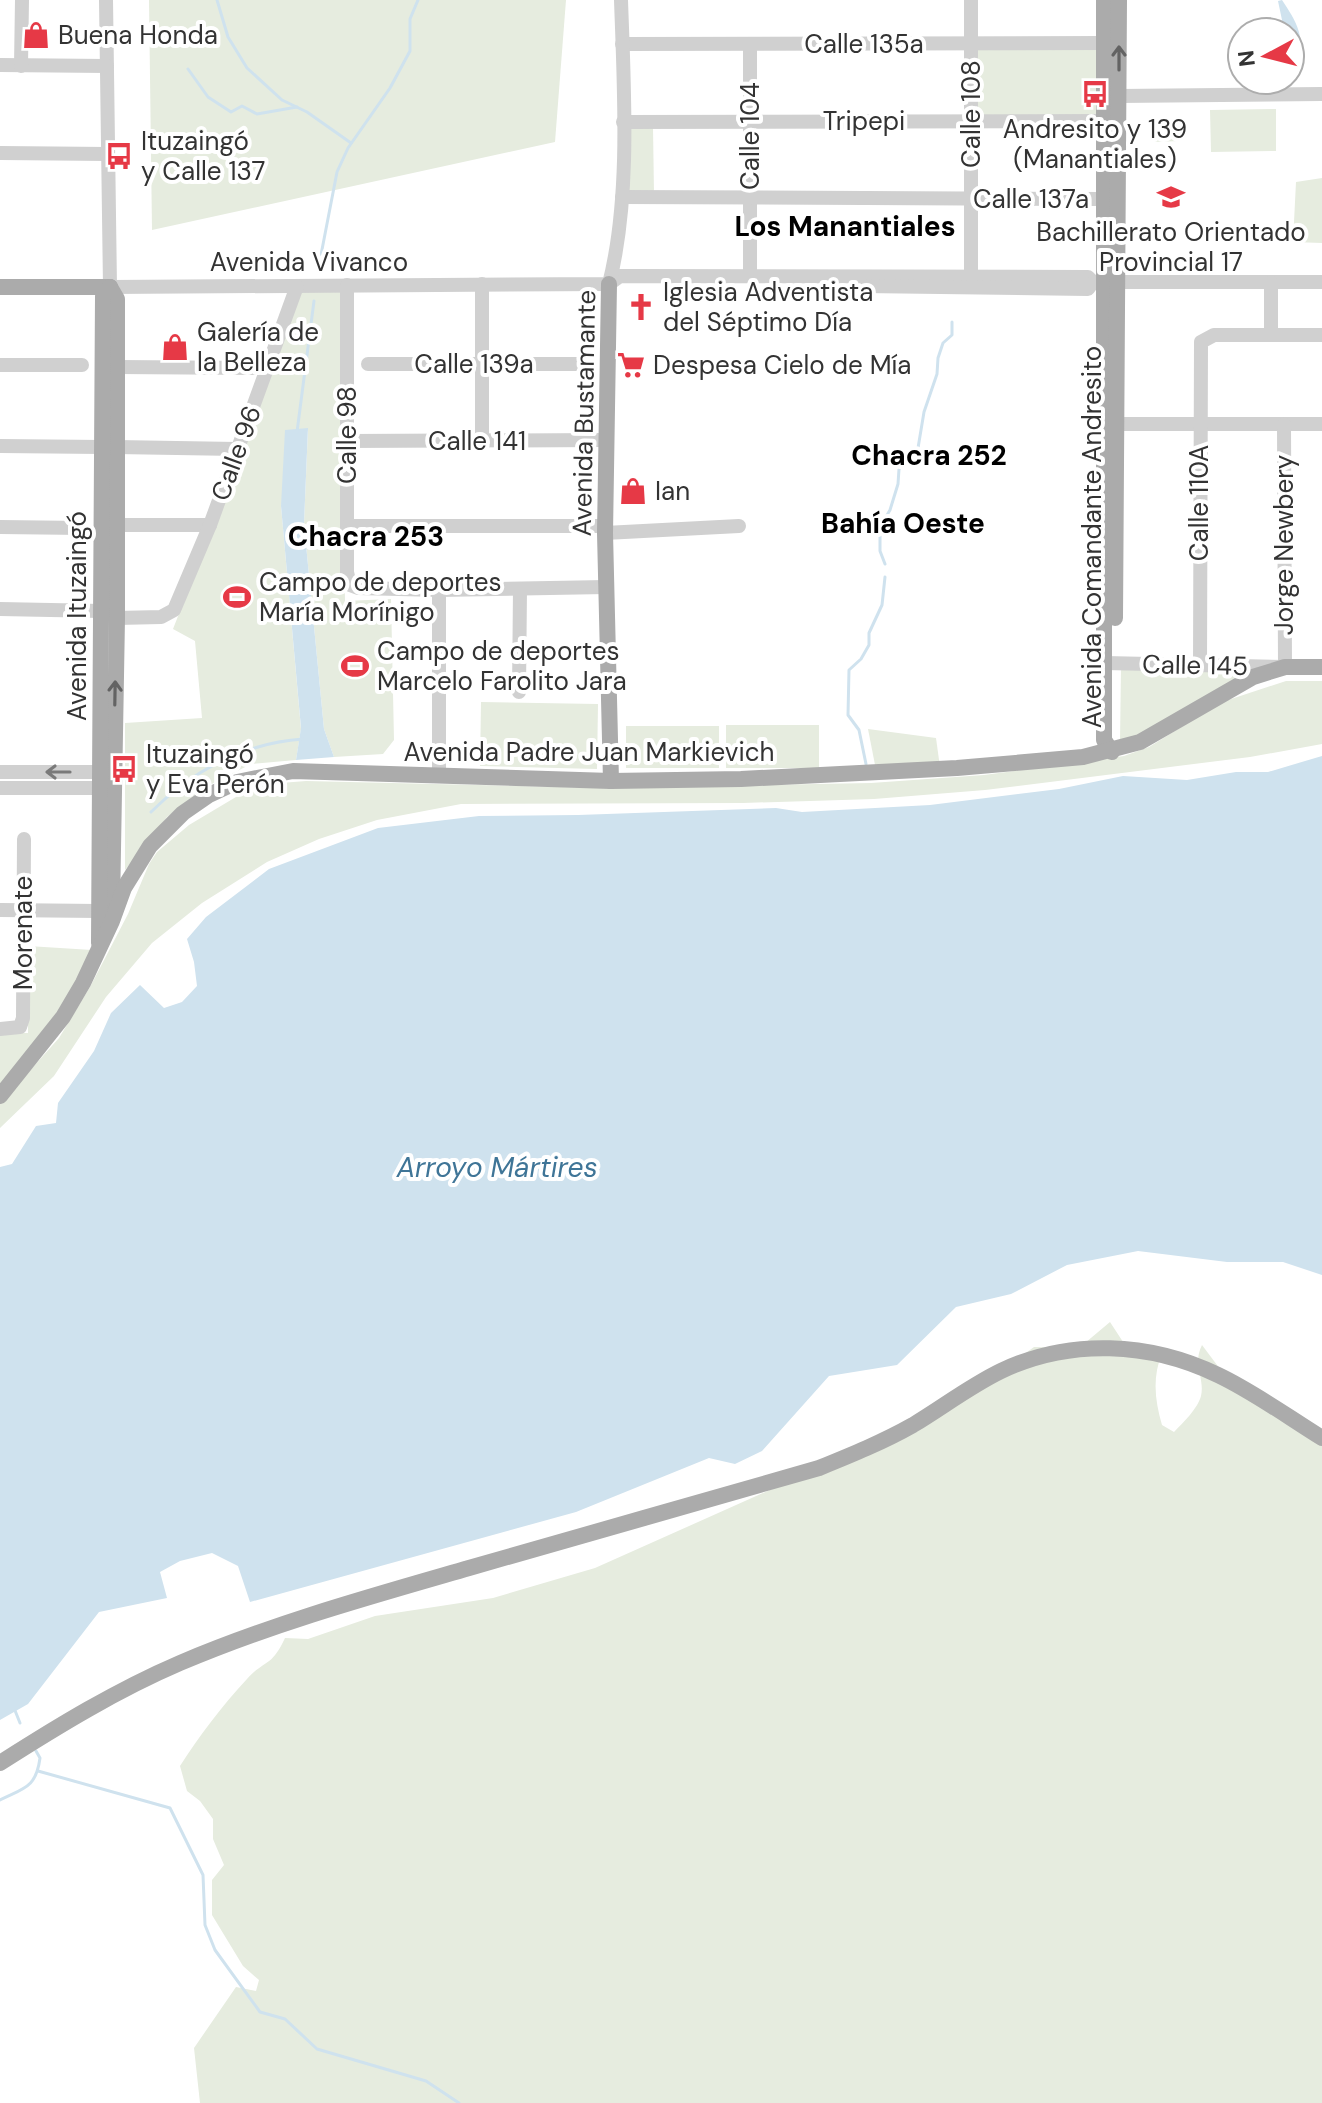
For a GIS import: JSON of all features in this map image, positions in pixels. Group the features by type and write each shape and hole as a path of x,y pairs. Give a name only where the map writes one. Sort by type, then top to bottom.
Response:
{"main road":[{"name":"Avenida Comandante Andresito","path":"1104,0 1112,752"},
{"name":"Avenida Comandante Andresito","path":"1105,282 1119,96 1119,0"},
{"name":"Avenida Bustamante","path":"611,781 605,529 613,282"},
{"name":"Avenida Vivanco","path":"0,287 110,287"},
{"name":"Avenida Ituzaingó","path":"0,1096 63,1017 83,983 99,948 108,911 104,780 109,614 109,447 103,296 110,287 117,299 117,367 109,447 116,525 109,614"},
{"name":"Avenida Padre Juan Markievich","path":"108,911 137,865 168,825 209,795 237,782 293,771 611,781 842,775 1052,760 1112,752 1140,742 1253,677 1285,667 1322,667"},
{"path":"0,1763 55,1728 178,1663 336,1606 819,1468 861,1451 912,1425 990,1377 1039,1356 1079,1349 1127,1348 1162,1353 1220,1376 1322,1438"}],"street":[{"path":"21,66 22,0"},
{"name":"Avenida Ituzaingó","path":"106,0 110,287"},
{"name":"Avenida Bustamante","path":"613,282 622,197 621,0"},
{"name":"Calle 108","path":"971,0 971,277"},
{"name":"Calle 135a","path":"622,44 1105,43"},
{"name":"Calle 104","path":"750,44 750,276"},
{"path":"0,65 107,66"},
{"path":"1119,96 1322,94"},
{"name":"Tripepi","path":"623,122 1104,121"},
{"path":"0,153 108,154"},
{"name":"Calle 137a","path":"622,197 1104,199"},
{"name":"Avenida Vivanco","path":"613,282 620,276 1088,277 1105,282 1322,282"},
{"name":"Avenida Vivanco","path":"110,287 613,282 1088,289 1105,282"},
{"path":"1271,282 1271,335 1322,335"},
{"path":"482,284 482,441"},
{"name":"Calle 98","path":"347,285 347,526 350,585 358,588 439,590"},
{"name":"Calle 96","path":"109,614 168,616 174,610 210,525 297,286"},
{"name":"Calle 110A","path":"1200,665 1201,342 1214,335 1271,335"},
{"name":"Calle 139a","path":"368,364 580,364"},
{"path":"0,365 82,365"},
{"path":"117,367 266,368"},
{"path":"1110,424 1322,424"},
{"name":"Jorge Newbery","path":"1284,424 1285,667"},
{"name":"Calle 141","path":"347,441 607,440"},
{"path":"0,446 237,449"},
{"path":"116,525 210,525"},
{"path":"347,526 605,529 739,526"},
{"path":"0,527 83,528"},
{"path":"439,776 439,590 606,587"},
{"path":"519,692 520,589"},
{"path":"0,609 109,614"},
{"name":"Calle 145","path":"1110,663 1285,667"},
{"path":"0,772 104,780"},
{"path":"0,788 104,780"},
{"name":"Morenate","path":"0,1029 20,1027 23,1018 24,839"},
{"path":"0,910 108,911"}],"shaded area":[{"path":"149,0 566,0 555,142 152,230"},
{"path":"1101,45 1100,118 976,119 976,46"},
{"path":"1276,109 1276,151 1211,152 1210,110"},
{"path":"1181,125 1181,141 1152,142 1151,126"},
{"path":"625,127 653,127 654,194 625,194"},
{"path":"1322,178 1322,243 1293,242 1296,182"},
{"path":"298,291 341,292 345,601 391,599 394,740 383,754 334,757 324,729 304,524 308,429 281,506 301,729 296,760 251,764 204,788 167,817 125,870 125,723 202,718 195,641 173,629 229,486"},
{"path":"1121,667 1265,669 1136,738 1120,742"},
{"path":"1286,681 1322,681 1322,744 1250,757 985,790 874,799 743,803 461,804 377,820 319,839 267,862 202,903 152,943 106,997 54,1076 0,1128 0,1104 59,1038 90,987 157,852 189,825 246,791 268,784 306,781 601,788 871,783 984,775 1124,756 1149,747 1222,702"},
{"path":"481,702 598,704 597,769 480,766"},
{"path":"726,725 819,725 819,768 726,768"},
{"path":"626,726 719,726 719,768 626,768"},
{"path":"868,729 936,738 940,767 876,770"},
{"path":"28,946 92,950 54,1023 0,1087 0,1033 28,1033"},
{"path":"1110,1322 1127,1348 1162,1353 1157,1371 1156,1398 1162,1425 1174,1432 1194,1410 1201,1396 1198,1359 1202,1345 1220,1369 1322,1429 1322,2103 200,2103 194,2048 236,1987 256,1991 259,1980 243,1966 212,1915 212,1880 224,1865 213,1839 213,1819 200,1801 187,1791 180,1766 237,1690 272,1659 285,1638 308,1639 375,1616 493,1598 595,1568 819,1468 1002,1370 1034,1347 1079,1348"}],"water":[{"path":"1282,0 1292,16 1281,16 1278,1"},
{"path":"308,428 304,524 324,729 334,757 296,760 301,728 281,506 285,430"},
{"name":"Arroyo Mártires","path":"1322,756 1322,1275 1283,1262 1227,1262 1138,1251 1067,1265 1011,1294 956,1307 897,1365 829,1376 762,1451 735,1464 709,1458 576,1512 250,1602 238,1566 212,1553 180,1561 160,1572 167,1598 99,1612 28,1704 0,1720 0,1167 12,1164 36,1126 56,1123 58,1103 94,1051 111,1013 140,985 164,1008 182,1002 197,986 187,939 206,917 269,869 378,828 479,816 776,808 802,812 930,805 1059,789 1123,776 1187,780 1236,772 1268,772"}],"waterway":[{"path":"217,0 228,37 247,68 282,100 307,112 351,143"},
{"path":"320,260 337,172 348,148 390,88 410,51 410,19 418,0"},
{"path":"188,69 208,97 231,112 242,106 257,114 297,107"},
{"path":"297,432 314,301"},
{"path":"885,564 880,551 880,527 890,510 899,469 918,448 924,412 937,374 938,358 943,343 952,335 952,322"},
{"path":"866,764 859,730 848,715 849,670 861,659 869,645 869,633 882,605 885,577"},
{"path":"151,812 184,784 220,762 260,746 303,739"},
{"path":"14,1708 20,1723"},
{"path":"0,1800 32,1781 40,1758 36,1751"},
{"path":"38,1771 170,1808 203,1875 205,1925 215,1950 260,2012 285,2019 317,2049 426,2081 459,2103"}],"place":[{"name":"Buena Honda","path":"36,35"},
{"name":"Andresito y 139 (Manantiales)","path":"1095,94"},
{"name":"Ituzaingó y Calle 137","path":"119,156"},
{"name":"Bachillerato Orientado Provincial 17","path":"1171,197"},
{"name":"Iglesia Adventista del Séptimo Día","path":"641,307"},
{"name":"Galería de la Belleza","path":"175,347"},
{"name":"Despesa Cielo de Mía","path":"631,365"},
{"name":"Ian","path":"633,491"},
{"name":"Campo de deportes María Morínigo","path":"237,597"},
{"name":"Campo de deportes Marcelo Farolito Jara","path":"355,666"},
{"name":"Ituzaingó y Eva Perón","path":"124,769"}],"district":[{"name":"Los Manantiales","path":"845,226"},
{"name":"Chacra 252","path":"929,455"},
{"name":"Bahía Oeste","path":"903,523"},
{"name":"Chacra 253","path":"366,536"}]}
